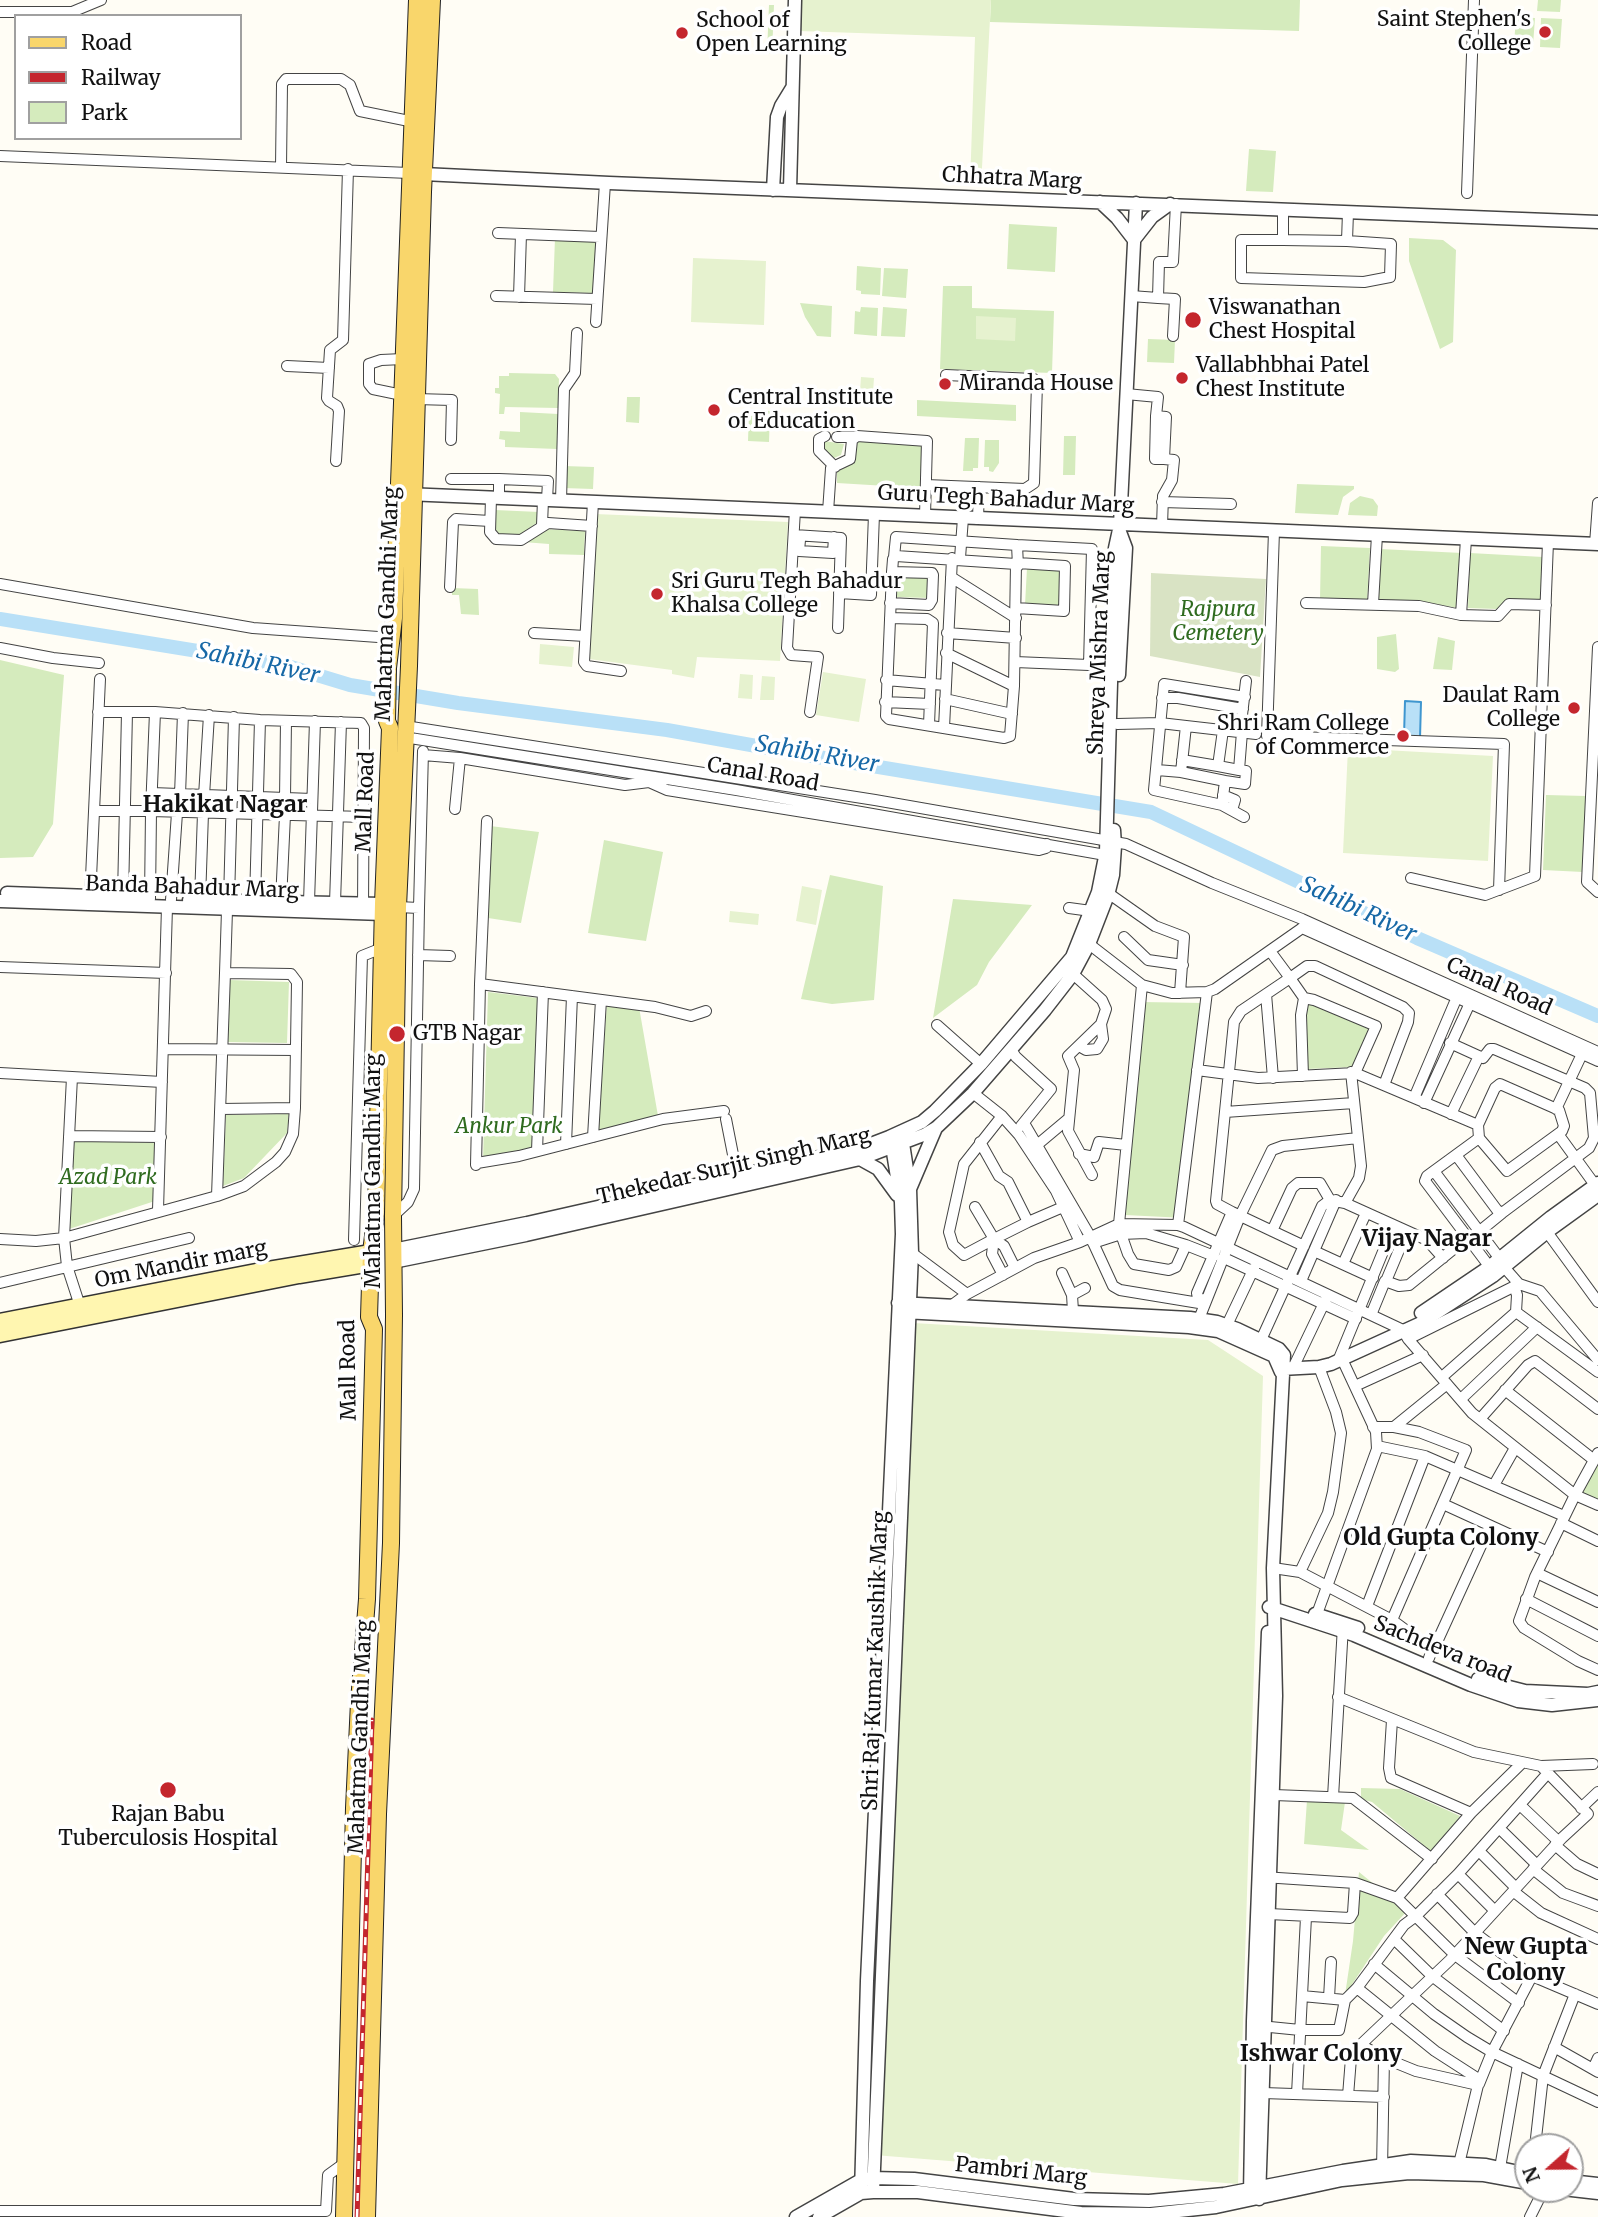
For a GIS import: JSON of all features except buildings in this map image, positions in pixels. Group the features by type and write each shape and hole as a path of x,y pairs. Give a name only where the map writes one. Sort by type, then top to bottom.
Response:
{"main road":[{"name":"Mahatma Gandhi Marg","path":"387,721 389,661 405,494 416,173 414,122 417,0"},
{"name":"Mahatma Gandhi Marg","path":"409,397 403,359 432,0"},
{"name":"Mahatma Gandhi Marg","path":"367,2217 378,1814 391,1543 394,1354 388,908 409,661 405,494"},
{"path":"389,661 409,661"},
{"name":"Mall Road","path":"354,1808 365,1629 374,1329 369,1317 376,1212 382,948 388,908 390,728 387,721"},
{"name":"Om Mandir marg","path":"0,1321 256,1271 371,1258"},
{"name":"Om Mandir marg","path":"0,1335 299,1276 371,1258"},
{"path":"365,1629 387,1629"},
{"name":"Mahatma Gandhi Marg","path":"344,2214 354,1808"}],"street":[{"path":"0,12 72,12 101,0"},
{"path":"790,190 795,0"},
{"path":"1467,193 1474,0"},
{"path":"281,167 282,85 286,79 341,79 350,85 360,111 414,122"},
{"path":"773,190 778,111 792,88"},
{"path":"0,156 416,173"},
{"path":"336,461 338,411 337,406 327,400 331,348 343,340 348,169"},
{"name":"Chhatra Marg","path":"416,173 773,190 1598,222"},
{"path":"596,322 605,183"},
{"path":"1100,202 1134,240 1152,217 1173,204"},
{"name":"Shreya Mishra Marg","path":"1111,775 1115,548 1120,528 1136,203"},
{"path":"1158,298 1159,262 1173,262 1173,204"},
{"path":"1283,209 1283,240"},
{"path":"1347,241 1349,212"},
{"path":"498,233 600,237"},
{"path":"519,297 521,233"},
{"path":"1241,240 1347,241 1391,244 1390,277 1364,282 1241,278 1241,240"},
{"path":"496,296 597,299"},
{"path":"1131,296 1175,299 1173,336"},
{"path":"542,525 550,500 564,389 575,373 577,333"},
{"path":"403,359 381,360 369,364 369,384 373,389 409,397 452,400 450,440"},
{"path":"287,366 329,368"},
{"path":"926,485 1025,489 1034,483 1037,383 1034,379 946,375"},
{"path":"1126,394 1158,397 1155,459 1174,460 1172,480 1163,496 1162,526"},
{"path":"825,436 819,439 819,451 835,467"},
{"path":"837,437 927,441 925,516"},
{"path":"828,512 831,468 850,459 853,438"},
{"path":"451,479 548,481 550,500"},
{"path":"499,479 490,521 490,535 496,539 521,540 548,523 592,526"},
{"path":"978,519 979,487"},
{"name":"Guru Tegh Bahadur Marg","path":"405,494 925,516 1120,528 1162,526 1597,544"},
{"path":"593,502 585,665 621,671"},
{"path":"1162,502 1231,504"},
{"path":"1597,544 1598,503"},
{"path":"795,510 799,551 833,553 834,537"},
{"path":"839,593 871,595 874,514"},
{"path":"944,728 951,577 962,541 963,518"},
{"path":"450,587 453,522 456,519 490,521"},
{"name":"Shreya Mishra Marg","path":"1111,775 1117,724 1126,548 1120,528"},
{"path":"1275,531 1267,736 1504,744 1499,890"},
{"path":"1373,604 1377,535"},
{"path":"797,536 841,538 838,628"},
{"path":"797,536 787,648 791,656 818,657 810,712"},
{"path":"1015,662 1088,665 1092,549 896,537 885,713 890,719 1004,738 1011,733 1017,545"},
{"path":"1461,615 1466,539"},
{"path":"1411,878 1485,895 1535,876 1548,542"},
{"path":"894,557 956,558 1065,566 1064,611 1016,613 951,577"},
{"path":"1273,560 1287,560"},
{"path":"891,603 931,604 933,575 892,572"},
{"path":"0,584 253,628 393,638"},
{"path":"1306,603 1419,606 1461,615 1498,616 1509,604 1546,606"},
{"path":"890,618 927,619 948,628 1016,638"},
{"path":"929,726 933,623"},
{"path":"534,633 585,636"},
{"path":"1598,647 1587,882 1598,892"},
{"path":"0,648 99,663"},
{"path":"946,653 1014,686"},
{"path":"90,899 100,679"},
{"path":"887,680 945,685"},
{"path":"1239,770 1247,681"},
{"path":"1244,817 1222,800 1154,790 1164,684 1245,697"},
{"path":"1163,698 1243,709"},
{"path":"945,699 1012,714"},
{"path":"885,702 930,704"},
{"path":"99,712 183,713 260,720 361,723 364,728 363,908"},
{"path":"123,896 127,712"},
{"path":"150,899 155,712"},
{"path":"180,795 183,713"},
{"path":"204,796 209,715"},
{"path":"217,1196 234,718"},
{"path":"255,901 260,720"},
{"path":"285,798 286,720"},
{"path":"309,902 315,721"},
{"path":"335,903 341,722"},
{"path":"1117,724 1160,723 1256,734"},
{"path":"1181,772 1186,726"},
{"path":"405,727 737,784 734,801"},
{"name":"Canal Road","path":"405,727 423,741 649,779 737,784 1111,836 1306,925 1598,1052"},
{"path":"1218,766 1223,730"},
{"path":"393,1216 408,1202 414,1189 423,741"},
{"path":"423,755 460,758 625,785 649,779 667,790 734,801 1040,850 1046,848 1047,844"},
{"path":"455,809 460,758"},
{"path":"1157,770 1245,784 1246,771 1182,760"},
{"name":"Thekedar Surjit Singh Marg","path":"739,1181 936,1128 973,1093 1073,974 1090,944 1113,875 1110,855 1111,775"},
{"path":"1222,800 1225,781"},
{"name":"Canal Road","path":"737,784 1110,855"},
{"path":"152,793 312,799"},
{"path":"95,811 364,817"},
{"path":"158,1210 169,903 177,813"},
{"path":"200,900 202,813"},
{"path":"281,901 285,815"},
{"path":"487,821 476,1164 663,1119 725,1115 739,1181"},
{"name":"Thekedar Surjit Singh Marg","path":"393,1256 495,1230 860,1159 897,1140 935,1111 981,1064 1072,957 1110,855"},
{"name":"Banda Bahadur Marg","path":"0,893 169,903 388,908"},
{"path":"1108,893 1154,926 1184,937 1181,993"},
{"name":"Banda Bahadur Marg","path":"0,901 123,896 169,903 200,900 228,905 281,901 335,903 363,908"},
{"path":"388,908 419,908"},
{"path":"1069,908 1091,911"},
{"path":"1090,944 1142,985 1181,993 1207,992 1306,925 1598,1061"},
{"path":"1124,937 1148,960 1183,965"},
{"path":"354,1240 362,956 382,948"},
{"path":"1270,951 1304,998 1375,1025 1376,1028 1353,1073 1360,1173 1337,1201 1322,1206 1301,1282"},
{"path":"418,955 450,956"},
{"path":"1373,1278 1217,1204 1237,1017 1307,965 1315,966 1407,1009 1408,1023 1384,1085"},
{"path":"0,967 166,973"},
{"path":"0,1239 36,1241 64,1238 158,1210 217,1196 243,1186 281,1157 293,1134 297,982 295,977 284,973 225,973"},
{"path":"1073,974 1102,1000 1106,1013 1101,1024 1068,1056 1074,1070 1068,1131 1092,1175"},
{"path":"480,984 655,1007 691,1016 706,1011"},
{"path":"1142,985 1120,1229 1134,1264 1169,1270 1176,1267 1186,1245"},
{"path":"537,1151 542,992"},
{"path":"1178,1224 1207,992"},
{"path":"1266,994 1272,1078"},
{"path":"566,1144 572,996"},
{"path":"1419,1101 1457,997"},
{"path":"1303,1076 1301,1015 1304,998"},
{"path":"593,1137 601,1000"},
{"path":"1419,1101 1470,1003"},
{"path":"937,1025 981,1064"},
{"path":"1386,1281 1399,1286 1409,1286 1592,1145 1588,1090 1494,1049 1490,1049 1485,1057 1450,1043"},
{"path":"164,1049 296,1050"},
{"path":"1011,1050 1051,1089 1016,1131"},
{"path":"1556,1109 1583,1054"},
{"path":"1451,1114 1479,1056"},
{"path":"1196,1070 1229,1076 1272,1078 1353,1073 1478,1125"},
{"path":"0,1073 162,1082"},
{"path":"72,1077 64,1238 67,1266 80,1306"},
{"path":"1500,1084 1556,1109 1562,1113 1564,1126 1558,1134 1507,1171 1479,1138 1478,1125 1495,1088 1500,1084"},
{"path":"973,1093 1016,1131 1056,1191 1080,1241"},
{"path":"1225,1112 1354,1103"},
{"path":"221,1109 295,1108"},
{"path":"1002,1116 964,1164 950,1232 953,1245 964,1255 1063,1207"},
{"path":"1037,1145 1068,1119"},
{"path":"1024,1123 1092,1240 1116,1289 1206,1302"},
{"path":"910,1189 936,1128"},
{"path":"1558,1134 1597,1188"},
{"path":"69,1136 161,1137"},
{"path":"1206,1302 1197,1295 1221,1251 1236,1214 1272,1150 1283,1146 1357,1138"},
{"path":"1479,1138 1427,1176 1425,1181 1468,1239 1516,1285 1540,1292 1598,1360"},
{"name":"Shri Raj Kumar Kaushik Marg","path":"897,1140 910,1189 912,1253 904,1308"},
{"name":"Shri Raj Kumar Kaushik Marg","path":"867,2186 872,1884 891,1601 904,1308 897,1140"},
{"path":"980,1142 999,1176 1009,1182 1028,1222"},
{"path":"1079,1154 1094,1157 1099,1142 1126,1145"},
{"path":"1456,1155 1502,1213"},
{"path":"860,1159 878,1169 901,1202"},
{"path":"1434,1171 1479,1232 1499,1267"},
{"path":"1272,1231 1292,1188 1298,1183 1320,1183 1337,1201 1427,1240 1443,1258"},
{"path":"1405,1334 1547,1232 1597,1188"},
{"path":"1499,1267 1551,1217 1597,1188"},
{"path":"355,1202 376,1212"},
{"path":"975,1207 994,1239 1004,1246 1016,1268"},
{"path":"1343,1264 1366,1213"},
{"path":"947,1309 967,1294 1034,1258 1080,1241 1092,1240 1120,1229 1178,1224 1221,1251 1358,1314 1371,1315 1405,1334 1480,1419 1575,1494 1598,1506"},
{"path":"1317,1615 1372,1467 1377,1446 1373,1427 1340,1360 1394,1226"},
{"path":"1120,1229 1221,1251"},
{"path":"1371,1315 1407,1231"},
{"path":"1547,1232 1598,1302"},
{"path":"0,1283 189,1238"},
{"path":"994,1239 992,1254 1003,1275"},
{"path":"1261,1340 1288,1281 1309,1248"},
{"path":"912,1253 967,1294"},
{"path":"1227,1325 1255,1266"},
{"path":"1062,1273 1072,1295 1073,1311"},
{"path":"1288,1281 1301,1282 1326,1299"},
{"path":"1394,1427 1516,1311 1516,1285"},
{"path":"1285,1371 1319,1367 1340,1360 1516,1285"},
{"path":"1072,1295 1086,1288"},
{"path":"1285,1371 1326,1299"},
{"path":"1199,1319 1206,1302"},
{"path":"904,1308 1073,1311 1199,1319 1227,1325 1282,1352 1285,1371 1273,1568 1273,1795 1265,1877 1269,1914 1259,2026 1262,2093 1255,2194"},
{"path":"947,1309 1209,1329 1270,1354 1285,1371"},
{"path":"1516,1311 1598,1371"},
{"path":"1461,1399 1537,1327"},
{"path":"1354,1386 1423,1355"},
{"path":"1480,1419 1528,1365 1535,1362 1598,1409"},
{"path":"1300,1572 1328,1513 1340,1433 1319,1367"},
{"path":"1505,1390 1596,1457 1537,1573 1520,1616 1521,1625 1577,1661 1598,1670"},
{"path":"1373,1427 1394,1427 1419,1432 1464,1448 1466,1452 1392,1620"},
{"path":"1377,1446 1425,1456 1458,1468 1563,1520 1598,1541"},
{"path":"1494,1485 1515,1448"},
{"path":"1367,1606 1425,1456"},
{"path":"1443,1504 1548,1552"},
{"path":"1429,1658 1490,1526"},
{"path":"1273,1568 1300,1572 1392,1620 1426,1645 1434,1644"},
{"path":"1537,1573 1598,1602"},
{"path":"1526,1598 1598,1636"},
{"name":"Shri Raj Kumar Kaushik Marg","path":"867,2186 886,1884 891,1601"},
{"path":"1255,2194 1273,1602"},
{"name":"Sachdeva road","path":"1273,1602 1317,1615 1471,1685 1518,1701 1552,1705 1593,1697"},
{"name":"Sachdeva road","path":"1273,1602 1494,1684 1525,1691 1593,1697"},
{"path":"1333,1797 1343,1627"},
{"path":"1338,1697 1474,1752 1545,1770 1593,1764"},
{"path":"1392,1720 1389,1768 1391,1778 1471,1813"},
{"path":"1397,1898 1471,1813 1522,1763"},
{"path":"1259,2026 1300,2031 1339,2030 1345,2000 1404,1925 1479,1851 1520,1805 1545,1770"},
{"path":"1545,1770 1598,1822"},
{"path":"1348,2096 1351,2058 1361,2045 1455,1955 1557,1843 1598,1792"},
{"path":"1273,1795 1353,1798 1432,1859"},
{"path":"1520,1805 1577,1864 1598,1874"},
{"path":"1499,1828 1563,1893 1598,1906"},
{"path":"1479,1851 1514,1889 1541,1913 1598,1940"},
{"path":"1458,1874 1495,1912"},
{"path":"1265,1877 1356,1883 1397,1898 1455,1955 1518,2003"},
{"path":"1269,1914 1350,1919 1356,1883"},
{"path":"872,1884 886,1884"},
{"path":"1437,1894 1475,1933 1532,1976 1598,2004"},
{"path":"1297,2094 1306,1916"},
{"path":"1394,1939 1432,1976 1504,2031"},
{"path":"1329,1998 1331,1962"},
{"path":"1374,1964 1411,1996 1492,2052 1598,2102"},
{"path":"1459,2164 1479,2082 1532,1976"},
{"path":"1357,1988 1435,2051 1479,2082"},
{"path":"1537,2133 1543,2076 1575,1994"},
{"path":"1302,1996 1345,2000"},
{"path":"1361,2045 1416,2071 1479,2082"},
{"path":"1554,2047 1595,2070 1598,2058"},
{"path":"1382,2170 1384,2058"},
{"path":"1500,2168 1518,2064"},
{"path":"1262,2093 1384,2097"},
{"path":"1382,2170 1411,2161 1514,2171"},
{"path":"326,2214 328,2175 346,2162"},
{"path":"1382,2170 1484,2175 1514,2180"},
{"name":"Pambri Marg","path":"796,2217 867,2186 1081,2213 1151,2214 1382,2170"},
{"name":"Pambri Marg","path":"819,2217 867,2186"},
{"path":"0,2211 344,2214"}],"green space":[{"path":"800,0 991,0 981,186 970,186 975,37 799,31"},
{"path":"991,0 1300,0 1299,31 990,22"},
{"path":"1538,0 1561,0 1560,12 1537,11"},
{"path":"769,5 774,5 772,54 767,53"},
{"path":"1516,17 1535,18 1533,45 1514,44"},
{"path":"1541,18 1562,19 1560,48 1540,47"},
{"path":"1249,149 1276,151 1273,192 1246,191"},
{"path":"1009,224 1057,227 1055,272 1007,269"},
{"path":"555,238 594,240 596,244 592,293 553,292"},
{"path":"1409,238 1443,240 1456,250 1453,342 1440,349 1409,261"},
{"path":"693,258 766,261 764,325 691,322"},
{"path":"857,266 881,268 880,295 861,294 861,291 856,290"},
{"path":"884,268 908,269 906,298 882,296"},
{"path":"943,286 972,286 972,308 1054,311 1052,373 940,369"},
{"path":"800,303 832,306 831,337 817,336"},
{"path":"861,307 878,308 877,336 854,334 855,311 860,312"},
{"path":"883,307 907,309 905,337 881,336"},
{"path":"976,316 1016,318 1015,341 976,339"},
{"path":"1148,339 1175,340 1174,363 1147,362"},
{"path":"509,373 555,374 559,379 558,408 505,407 504,414 499,414 500,394 495,393 495,388 499,388 499,376 509,376"},
{"path":"861,377 874,378 872,406 859,405"},
{"path":"627,397 640,397 639,423 626,422"},
{"path":"917,400 1016,405 1016,421 917,416"},
{"path":"749,410 770,411 769,442 748,441"},
{"path":"520,412 558,414 557,449 505,447 505,440 499,439 500,431 520,432"},
{"path":"1064,436 1076,436 1075,475 1063,475"},
{"path":"965,438 979,438 978,468 973,468 973,471 963,471"},
{"path":"985,440 999,440 999,463 993,472 989,471 989,467 984,467"},
{"path":"824,441 844,444 841,455 834,458 823,452"},
{"path":"855,441 922,445 920,488 837,483 837,471 854,462"},
{"path":"564,466 594,467 593,489 563,488"},
{"path":"1297,484 1354,486 1354,489 1343,497 1338,515 1295,513"},
{"path":"1360,496 1373,499 1378,506 1377,516 1348,515 1350,503"},
{"path":"495,510 539,512 538,522 521,534 497,535"},
{"path":"595,514 788,522 780,661 697,657 694,678 672,674 672,670 589,659"},
{"path":"543,529 585,531 584,555 549,554 549,544 523,542"},
{"path":"1321,546 1370,548 1367,603 1320,600"},
{"path":"1380,549 1462,553 1458,608 1418,601 1378,601"},
{"path":"1470,553 1543,557 1540,599 1507,599 1497,609 1468,608"},
{"path":"1027,568 1062,570 1060,607 1025,605"},
{"name":"Rajpura Cemetery","path":"1151,573 1266,579 1260,677 1150,656"},
{"path":"897,575 930,576 929,598 897,597"},
{"path":"452,588 478,589 479,615 461,614 459,595 452,595"},
{"path":"1396,634 1399,669 1395,672 1377,669 1377,637"},
{"path":"1438,637 1455,641 1452,670 1433,669"},
{"path":"540,644 574,647 572,667 539,664"},
{"path":"0,660 64,675 53,824 33,857 0,858"},
{"path":"823,672 866,679 859,722 816,715"},
{"path":"740,674 753,675 752,699 738,698"},
{"path":"762,676 775,677 774,700 760,700"},
{"path":"1348,748 1493,756 1488,861 1343,853"},
{"path":"1546,795 1586,796 1583,872 1543,870"},
{"path":"490,826 539,832 521,923 488,918"},
{"path":"604,840 663,852 646,941 588,933"},
{"path":"830,875 883,886 874,1000 832,1004 801,999"},
{"path":"802,886 822,890 816,925 796,921"},
{"path":"953,899 1032,905 989,962 977,985 933,1018"},
{"path":"730,911 759,914 758,925 729,922"},
{"path":"230,980 289,982 287,1043 228,1042"},
{"name":"Ankur Park","path":"488,992 538,998 534,1148 483,1160"},
{"path":"1142,1002 1204,1003 1185,1218 1125,1215"},
{"path":"1324,1002 1376,1024 1353,1067 1306,1069 1303,1003"},
{"path":"607,1004 639,1007 658,1116 597,1134"},
{"path":"289,1114 287,1133 244,1178 223,1186 226,1115"},
{"name":"Azad Park","path":"72,1140 157,1143 155,1201 69,1229"},
{"path":"913,1323 1208,1340 1263,1376 1238,2184 874,2155"},
{"path":"1598,1459 1598,1501 1579,1492"},
{"path":"1361,1788 1400,1789 1460,1816 1433,1853 1372,1802 1361,1799"},
{"path":"1307,1800 1345,1802 1341,1830 1369,1850 1304,1844"},
{"path":"1359,1872 1407,1911 1384,1936 1345,1995 1353,1941"}],"water":[{"path":"1405,701 1421,702 1420,738 1404,736"}],"waterway":[{"name":"Sahibi River","path":"0,619 284,665 350,685 458,703 667,730 1151,812 1417,938 1598,1016"}],"railway":[{"path":"357,2217 372,1720"}],"place":[{"name":"Saint Stephen's College","path":"1545,32"},
{"name":"School of Open Learning","path":"682,33"},
{"name":"Viswanathan Chest Hospital","path":"1193,320"},
{"name":"Vallabhbhai Patel Chest Institute","path":"1182,378"},
{"name":"Miranda House","path":"945,384"},
{"name":"Central Institute of Education","path":"714,410"},
{"name":"Sri Guru Tegh Bahadur Khalsa College","path":"657,594"},
{"name":"Daulat Ram College","path":"1574,708"},
{"name":"Shri Ram College of Commerce","path":"1403,736"},
{"name":"GTB Nagar","path":"397,1034"},
{"name":"Rajan Babu Tuberculosis Hospital","path":"168,1790"}],"district":[{"name":"Hakikat Nagar","path":"225,805"},
{"name":"Vijay Nagar","path":"1427,1239"},
{"name":"Old Gupta Colony","path":"1441,1538"},
{"name":"New Gupta Colony","path":"1526,1960"},
{"name":"Ishwar Colony","path":"1321,2054"}]}
